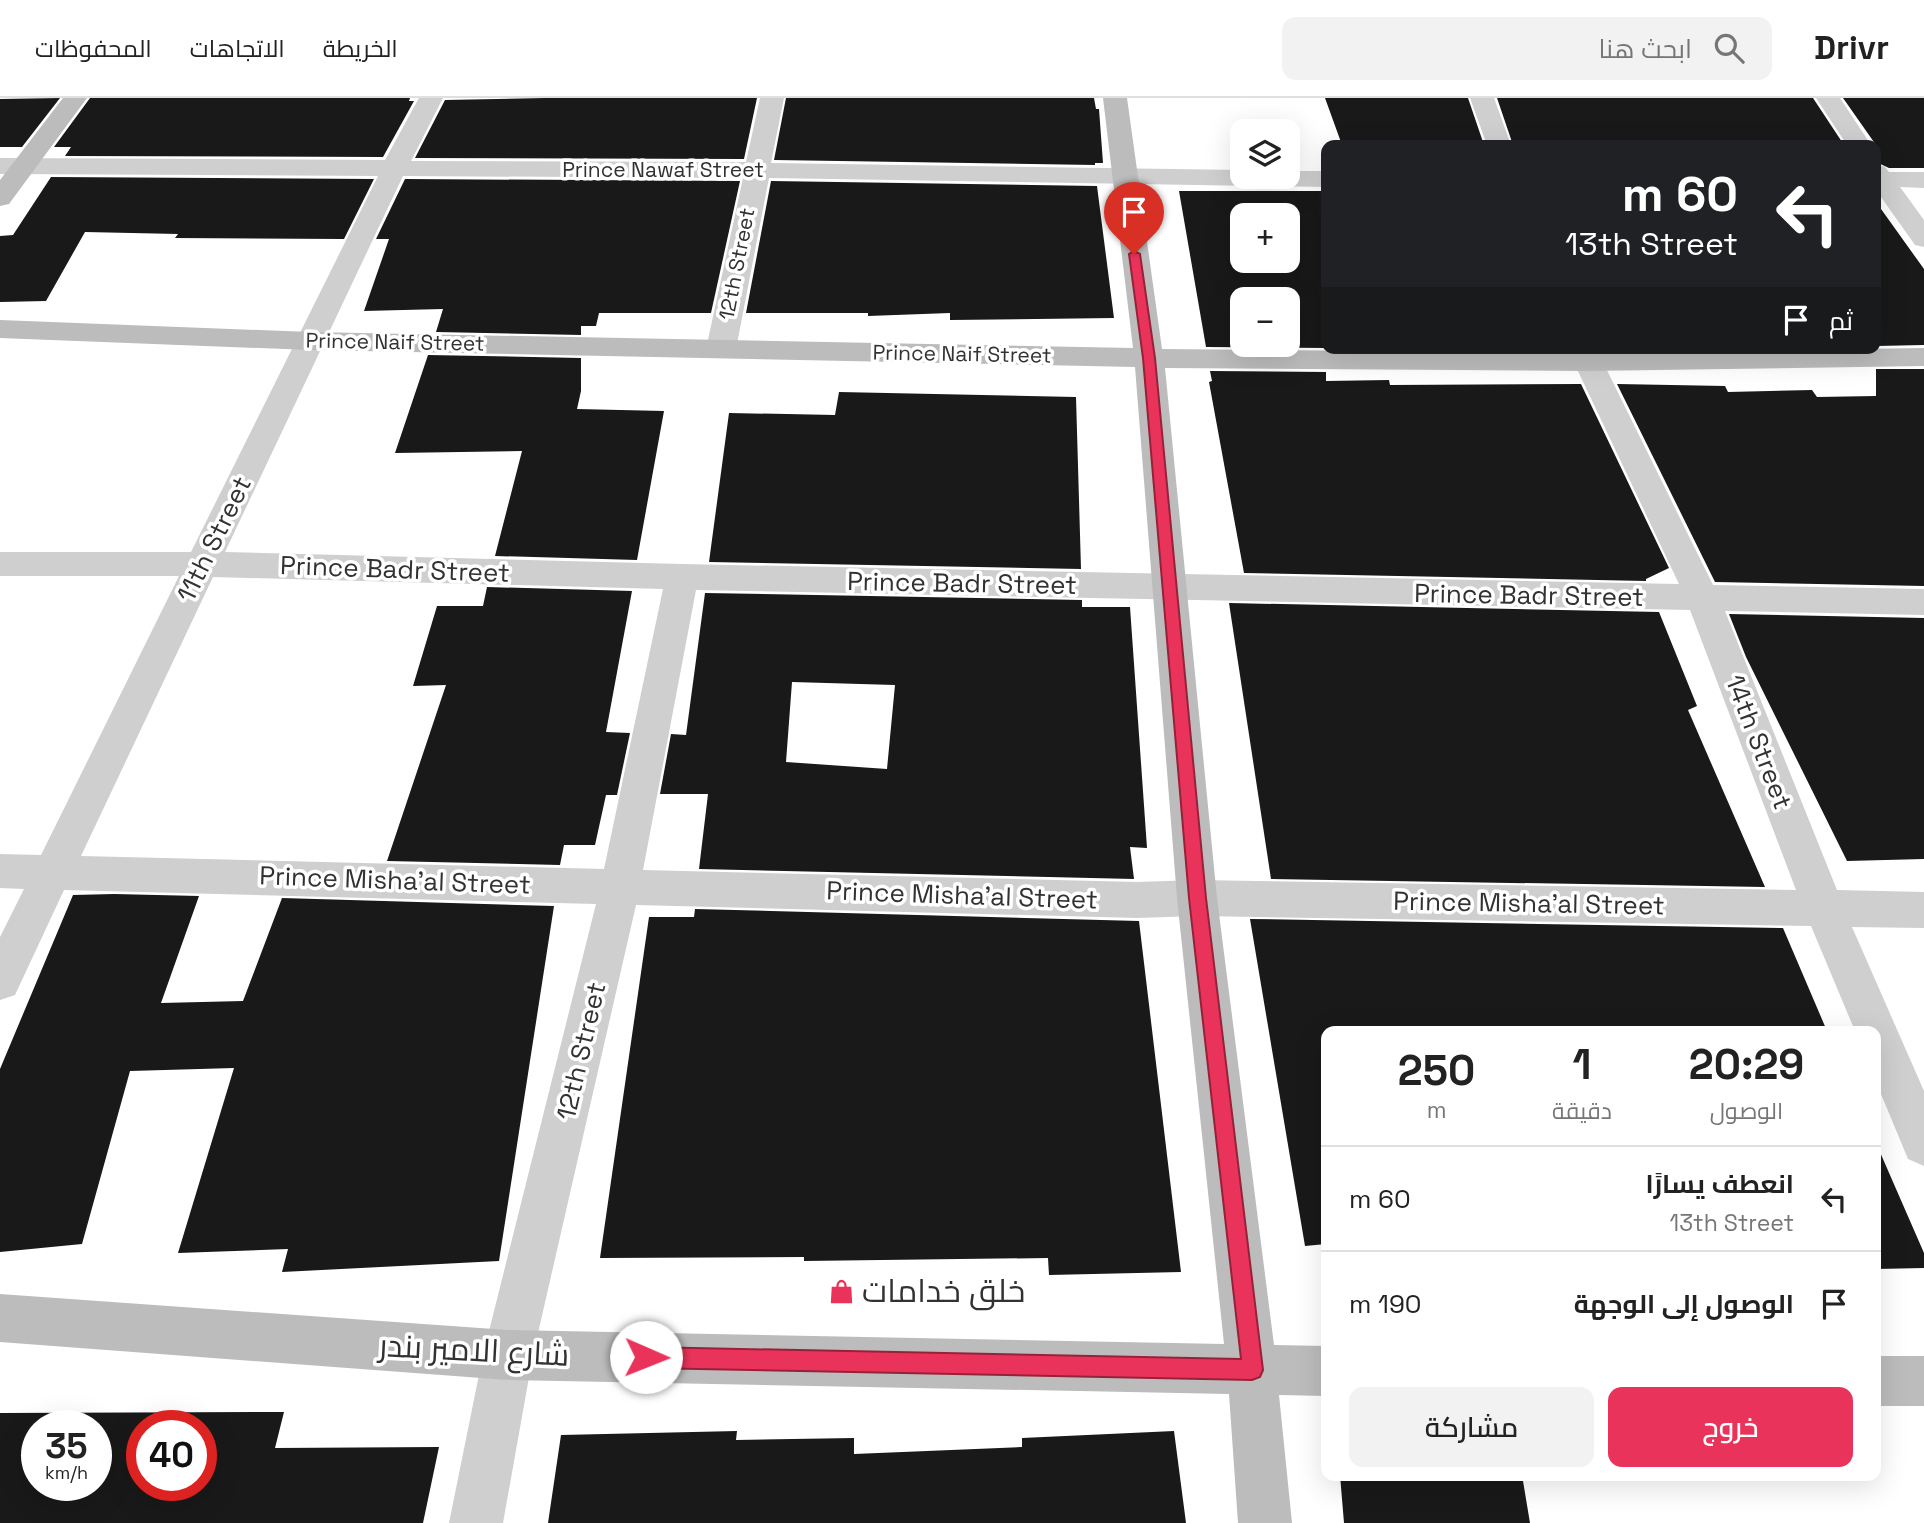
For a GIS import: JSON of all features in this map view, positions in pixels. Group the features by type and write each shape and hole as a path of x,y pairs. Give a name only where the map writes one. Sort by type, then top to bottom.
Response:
{"street":[{"path":"0,198 12,166 75,98"},
{"name":"11th Street","path":"0,981 51,870 393,170 431,98"},
{"name":"12th Street","path":"721,349 755,170 772,98"},
{"path":"1115,98 1123,176 1149,358 1197,898 1252,1370 1265,1523"},
{"path":"1482,98 1497,140"},
{"path":"1828,98 1856,140"},
{"name":"Prince Nawaf Street","path":"12,166 755,170 1321,179"},
{"path":"1881,177 1924,180"},
{"path":"1881,181 1924,239"},
{"name":"Prince Naif Street","path":"0,329 310,341 1149,358 1584,355 1924,357"},
{"name":"14th Street","path":"1584,355 1703,599 1824,909 1874,1026"},
{"name":"Prince Badr Street","path":"0,564 202,564 682,578 1924,602"},
{"name":"12th Street","path":"476,1523 508,1354 620,886 682,578"},
{"name":"Prince Misha'al Street","path":"0,871 51,870 1137,900 1197,898 1924,910"},
{"name":"14th Street","path":"1881,1042 1924,1143"},
{"name":"شارع الامير بندر","path":"0,1318 508,1354 1321,1371"},
{"path":"1881,1381 1924,1381"}],"building":[{"path":"60,98 22,147 0,147 0,99"},
{"path":"90,98 410,98 409,101 414,101 383,157 65,156 71,147 54,147"},
{"path":"757,98 744,159 415,158 445,100"},
{"path":"786,98 1094,98 1096,109 1099,109 1103,163 774,160"},
{"path":"1325,98 1468,98 1482,140 1340,140"},
{"path":"1497,98 1813,98 1841,140 1511,140"},
{"path":"1843,98 1924,98 1924,168 1889,168 1881,164 1881,140 1872,140"},
{"path":"51,177 374,179 344,239 175,238 178,234 85,232 46,301 0,302 0,236 13,235"},
{"path":"405,179 740,181 711,313 599,313 596,326 581,326 581,335 436,332 443,309 364,311 389,239 376,239"},
{"path":"771,181 1097,186 1114,318 950,320 950,313 868,316 868,313 746,313"},
{"path":"1179,191 1321,191 1321,348 1300,348 1300,287 1230,287 1230,347 1206,347"},
{"path":"1881,209 1924,269 1924,345 1881,346"},
{"path":"428,355 581,358 581,391 577,409 664,411 637,560 495,556 522,451 395,453"},
{"path":"1876,369 1924,369 1924,586 1715,582 1617,384 1725,386 1728,392 1812,390 1817,397 1876,396"},
{"path":"1210,371 1326,372 1326,381 1389,380 1390,385 1581,384 1669,568 1646,581 1244,573 1209,382 1212,381"},
{"path":"839,392 1076,397 1081,569 709,562 729,413 835,415"},
{"path":"487,587 632,591 606,732 630,733 617,795 606,795 595,845 564,845 560,865 387,861 446,685 413,686 437,606 483,606"},
{"path":"705,593 1082,600 1082,607 1130,607 1147,848 1130,847 1134,879 699,869 708,794 660,794 671,734 686,735","holes":["792,682 895,685 887,769 786,762"]},
{"path":"1229,603 1659,612 1697,706 1688,710 1765,887 1271,879"},
{"path":"1729,614 1924,618 1924,859 1847,861 1746,657"},
{"path":"73,895 199,896 161,1003 243,1001 282,898 554,906 499,1261 282,1272 288,1249 178,1253 234,1068 130,1071 82,1244 0,1252 0,1069"},
{"path":"695,909 1139,921 1181,1272 1049,1275 1048,1258 804,1261 804,1257 600,1258 649,917 694,917"},
{"path":"1250,919 1783,928 1825,1026 1321,1026 1321,1244 1305,1246"},
{"path":"1881,1154 1924,1253 1924,1268 1881,1269"},
{"path":"217,1412 284,1412 275,1448 439,1447 423,1523 0,1523 0,1413 21,1413 21,1501 112,1501 112,1413 126,1413 126,1501 217,1501"},
{"path":"737,1431 736,1440 854,1438 854,1454 1022,1447 1022,1438 1174,1431 1186,1523 548,1523 561,1435"},
{"path":"1340,1481 1523,1481 1530,1523 1344,1523"}],"place":[{"name":"خلق خدامات","path":"842,1291"}],"route":[{"path":"646,1357 1252,1370 1197,898 1149,358 1134,254"}]}
